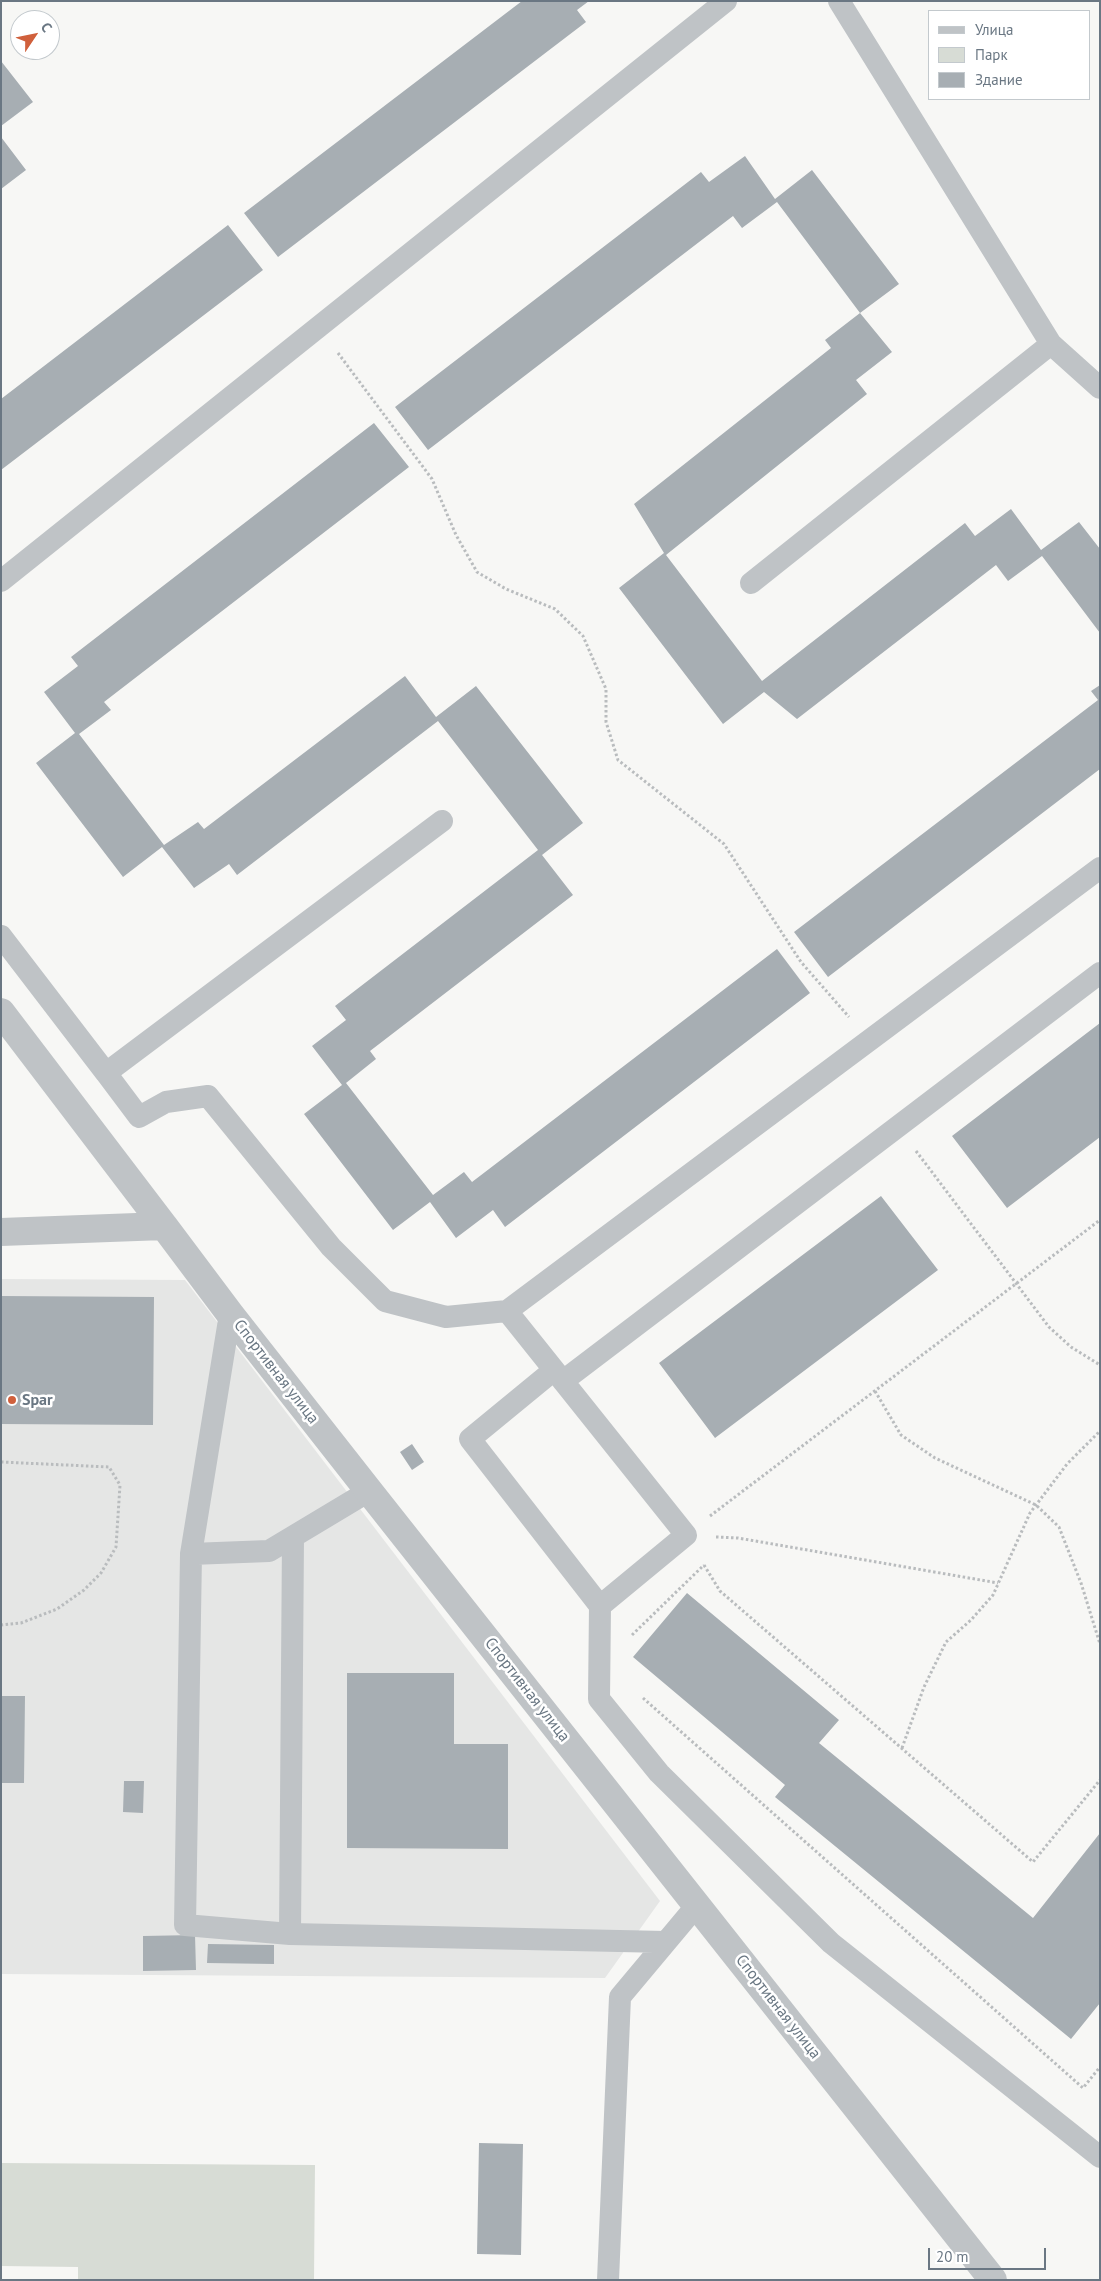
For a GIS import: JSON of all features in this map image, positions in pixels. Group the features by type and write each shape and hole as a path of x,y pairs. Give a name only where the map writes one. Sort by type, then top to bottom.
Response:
{"street":[{"name":"Спортивная улица","path":"1,1012 230,1314 993,2280"},
{"path":"1,1232 164,1226"}],"lane":[{"path":"1,581 726,1"},
{"path":"839,1 1051,344 1100,388"},
{"path":"751,582 1051,344"},
{"path":"106,1073 442,821"},
{"path":"1,936 139,1117 166,1102 208,1096 332,1247 385,1301 446,1317 507,1311 1100,868"},
{"path":"1100,973 898,1126 470,1439 600,1606 599,1699 659,1773 831,1943 1100,2157"},
{"path":"507,1311 686,1535 600,1606"},
{"path":"230,1314 191,1554 185,1925 290,1934 666,1942"},
{"path":"191,1554 269,1552 369,1491"},
{"path":"290,1934 293,1537"},
{"path":"608,2280 620,1997 697,1905"}],"path":[{"path":"319,327 432,478 456,536 477,572 506,589 555,608 583,636 606,689 606,722 618,760 724,844 801,962 870,1040"},
{"path":"898,1126 1049,1327 1071,1347 1100,1365"},
{"path":"686,1535 1100,1220"},
{"path":"875,1391 901,1435 935,1458 1036,1505 1059,1527 1081,1583 1100,1644"},
{"path":"902,1748 924,1687 946,1642 970,1620 992,1595 1030,1513 1067,1464 1100,1431"},
{"path":"1,1462 109,1467 120,1485 116,1547 101,1573 84,1590 57,1609 21,1623 1,1625"},
{"path":"686,1535 720,1591 1033,1862 1100,1780"},
{"path":"686,1535 738,1538 998,1583"},
{"path":"628,1638 704,1565"},
{"path":"642,1698 1083,2088 1100,2067"}],"shaded area":[{"path":"1,1279 185,1280 660,1901 605,1978 1,1974"}],"green space":[{"path":"1,2163 315,2165 314,2280 78,2280 78,2267 1,2266"}],"building":[{"path":"522,1 589,1 577,10 586,22 278,257 244,213"},
{"path":"1,61 33,102 1,126"},
{"path":"1,137 26,170 1,189"},
{"path":"745,156 775,199 812,170 899,284 860,313 777,202 742,228 733,216 428,450 395,407 701,172 709,182"},
{"path":"228,225 263,270 1,470 1,399"},
{"path":"860,313 892,352 856,380 867,394 666,555 762,681 965,523 975,536 1011,509 1041,550 1079,522 1100,549 1100,633 1042,556 1008,581 996,565 797,719 764,692 723,724 619,588 664,553 634,504 831,348 825,340"},
{"path":"374,423 409,467 104,702 111,710 79,734 164,845 198,822 204,829 405,676 436,717 476,686 583,823 542,855 573,895 370,1051 376,1059 346,1083 433,1195 464,1172 472,1182 777,949 810,993 505,1227 493,1210 456,1238 430,1202 393,1230 304,1114 342,1085 312,1046 346,1020 335,1006 538,850 438,721 237,875 229,864 194,888 162,847 123,877 36,763 75,733 44,692 78,666 71,657"},
{"path":"1100,685 1100,769 828,977 794,932 1098,700 1091,691"},
{"path":"1100,1023 1100,1137 1007,1208 952,1136"},
{"path":"881,1196 938,1270 715,1438 659,1363"},
{"path":"1,1296 154,1297 153,1425 1,1424"},
{"path":"412,1444 424,1462 412,1470 400,1452"},
{"path":"687,1593 839,1720 819,1743 1033,1918 1100,1833 1100,2003 1071,2039 775,1797 785,1785 633,1657"},
{"path":"347,1673 454,1673 454,1744 508,1744 508,1849 347,1848"},
{"path":"1,1696 25,1696 24,1783 1,1783"},
{"path":"124,1781 144,1781 143,1813 123,1812"},
{"path":"195,1935 196,1970 143,1971 143,1936"},
{"path":"208,1944 274,1945 274,1964 207,1963"},
{"path":"479,2143 523,2144 521,2255 477,2254"}],"place":[{"name":"Spar","path":"12,1400"}]}
